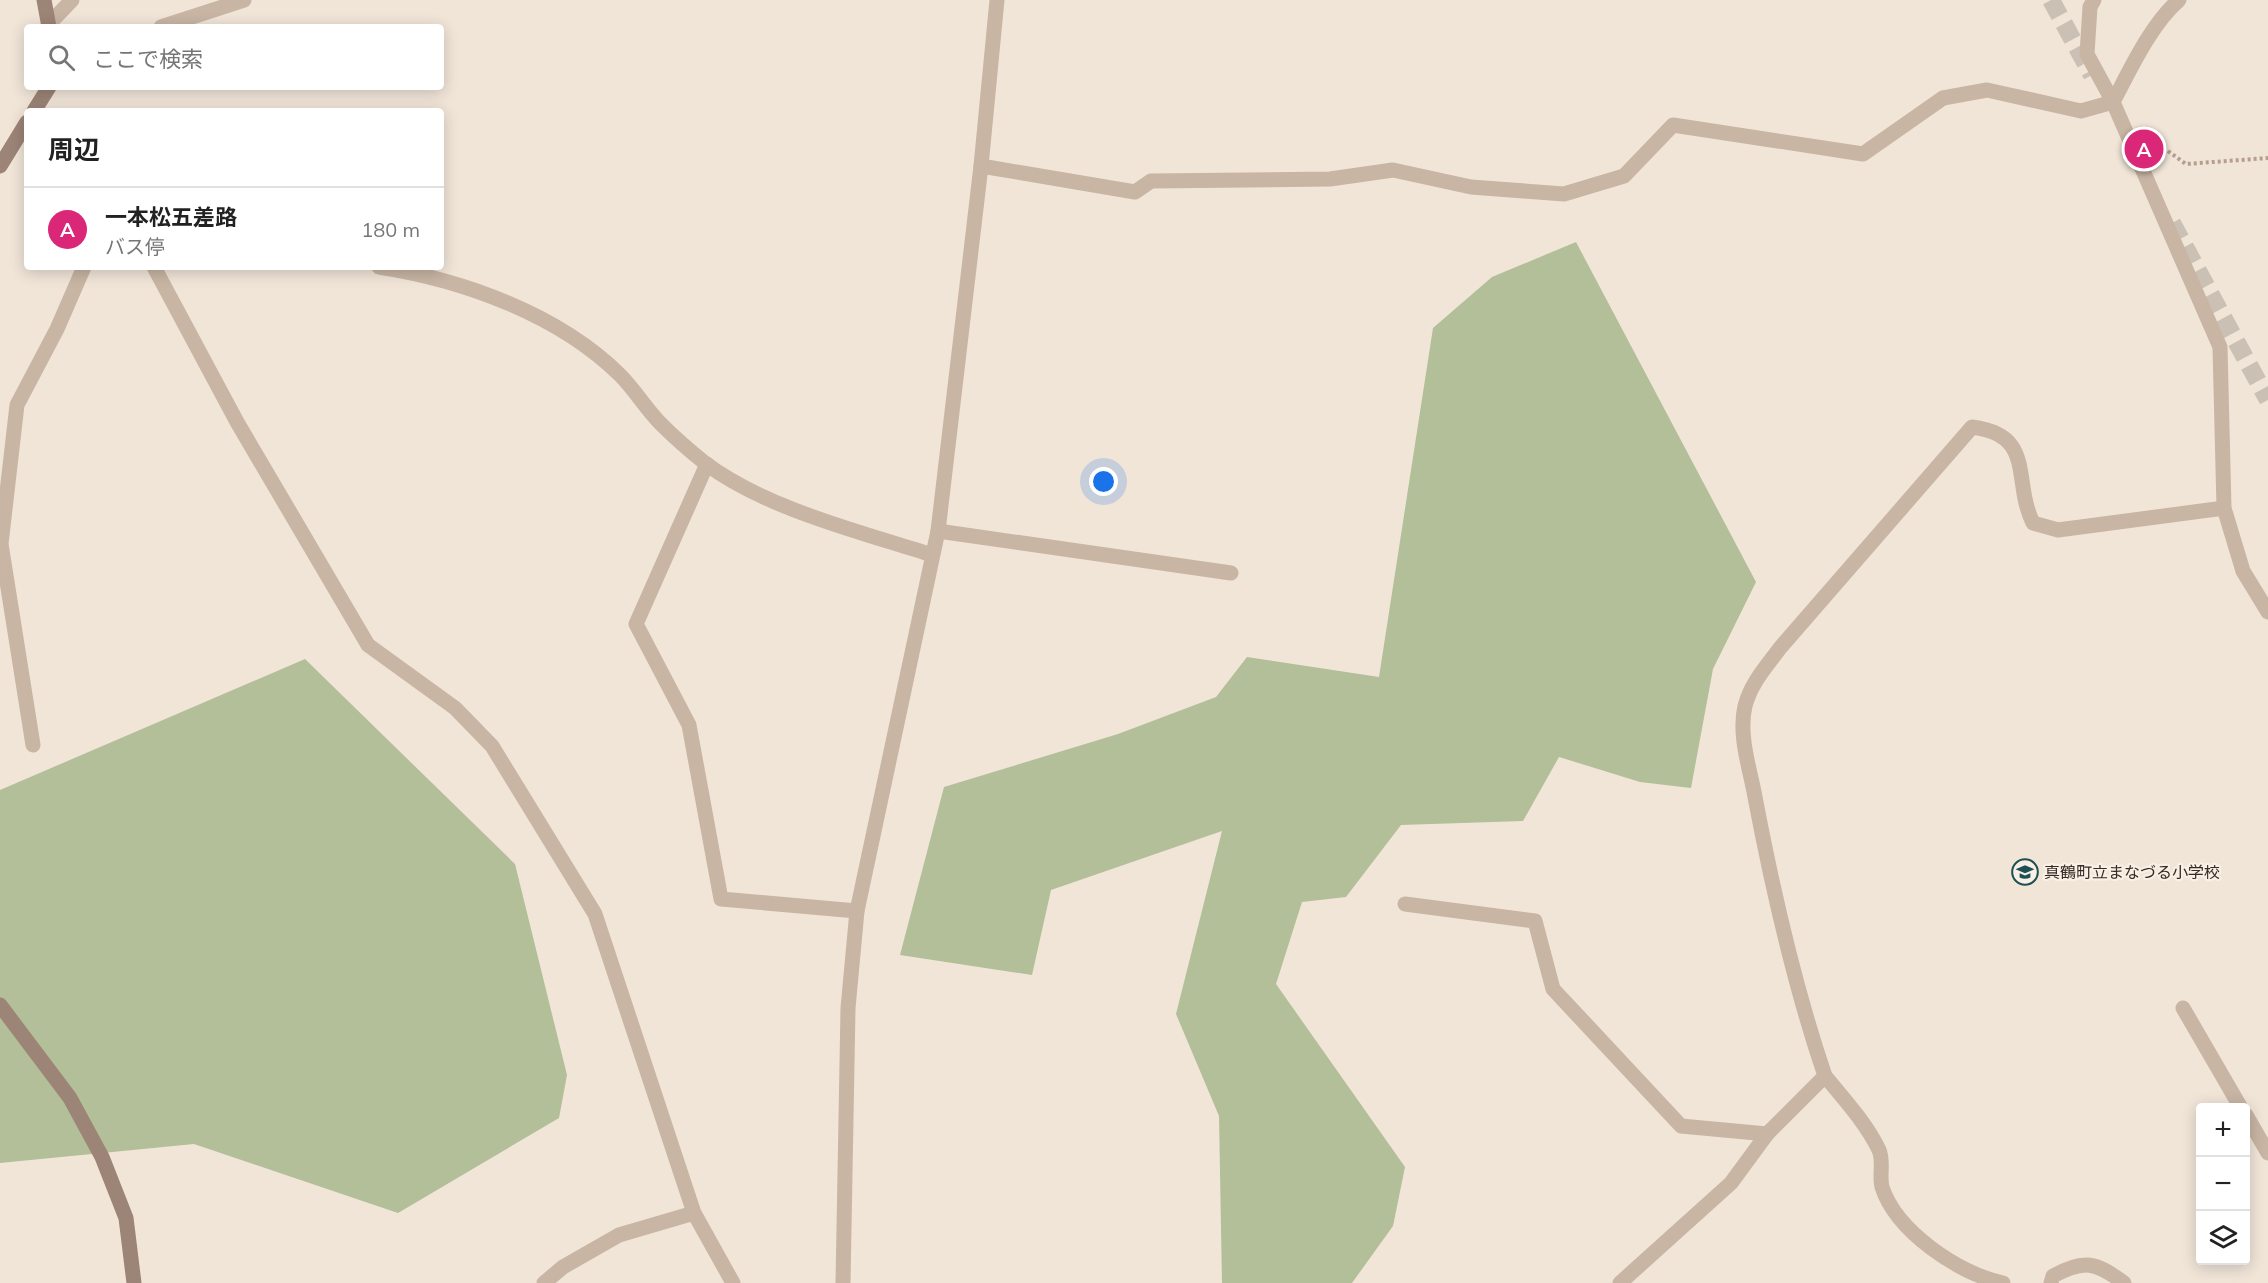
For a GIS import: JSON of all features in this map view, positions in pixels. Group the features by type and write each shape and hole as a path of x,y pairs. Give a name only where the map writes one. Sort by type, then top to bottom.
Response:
{"street":[{"path":"44,0 48,24"},
{"path":"50,24 72,0"},
{"path":"170,24 244,0"},
{"path":"843,1283 849,1008 857,911 938,531 981,166 997,0"},
{"path":"2094,0 2090,7 2087,54 2113,102 2220,347 2224,508 2243,571 2268,612"},
{"path":"981,166 1135,192 1151,181 1330,179 1393,170 1471,187 1564,194 1624,176 1673,125 1863,154 1943,98 1987,90 2081,111 2113,102 2136,59 2171,7 2179,0"},
{"path":"36,108 47,90"},
{"path":"0,166 24,127"},
{"path":"33,745 1,544 17,405 57,329 83,270"},
{"path":"156,270 237,422 368,645 455,708 492,746 595,914 694,1213 733,1283"},
{"path":"398,270 416,273 488,294 562,330 620,375 660,423 706,464 745,486 809,515 932,555"},
{"path":"2003,1283 1983,1279 1931,1249 1893,1208 1882,1185 1880,1152 1850,1106 1825,1076 1804,1014 1771,884 1746,751 1745,708 1754,683 1780,648 1972,427 1992,429 2011,442 2020,468 2025,506 2033,523 2058,530 2224,508"},
{"path":"706,464 636,624 689,725 721,899 857,911"},
{"path":"938,531 1232,573"},
{"path":"1405,904 1535,921 1553,988 1681,1126 1767,1134"},
{"path":"0,1005 70,1098 102,1157 126,1218 134,1283"},
{"path":"2183,1008 2239,1103"},
{"path":"1620,1283 1731,1183 1767,1134 1825,1076"},
{"path":"2250,1122 2268,1153"},
{"path":"544,1283 563,1267 619,1235 694,1213"},
{"path":"2051,1283 2053,1276 2072,1265 2088,1264 2108,1271 2124,1283"}],"path":[{"path":"2160,145 2186,164 2268,158"}],"green space":[{"path":"1576,242 1756,582 1713,669 1691,788 1640,782 1559,757 1523,821 1401,825 1346,897 1302,902 1276,984 1405,1167 1393,1226 1352,1283 1222,1283 1219,1116 1176,1014 1222,831 1051,890 1032,975 900,955 944,787 1118,734 1216,697 1247,657 1379,677 1433,328 1492,277"},
{"path":"305,659 515,864 567,1075 559,1118 398,1213 194,1144 0,1163 0,790"}],"tunnel":[{"path":"2051,0 2092,75"},
{"path":"2172,223 2268,400"}],"place":[{"name":"一本松五差路","path":"2144,149"},
{"name":"真鶴町立まなづる小学校","path":"2025,872"}]}
